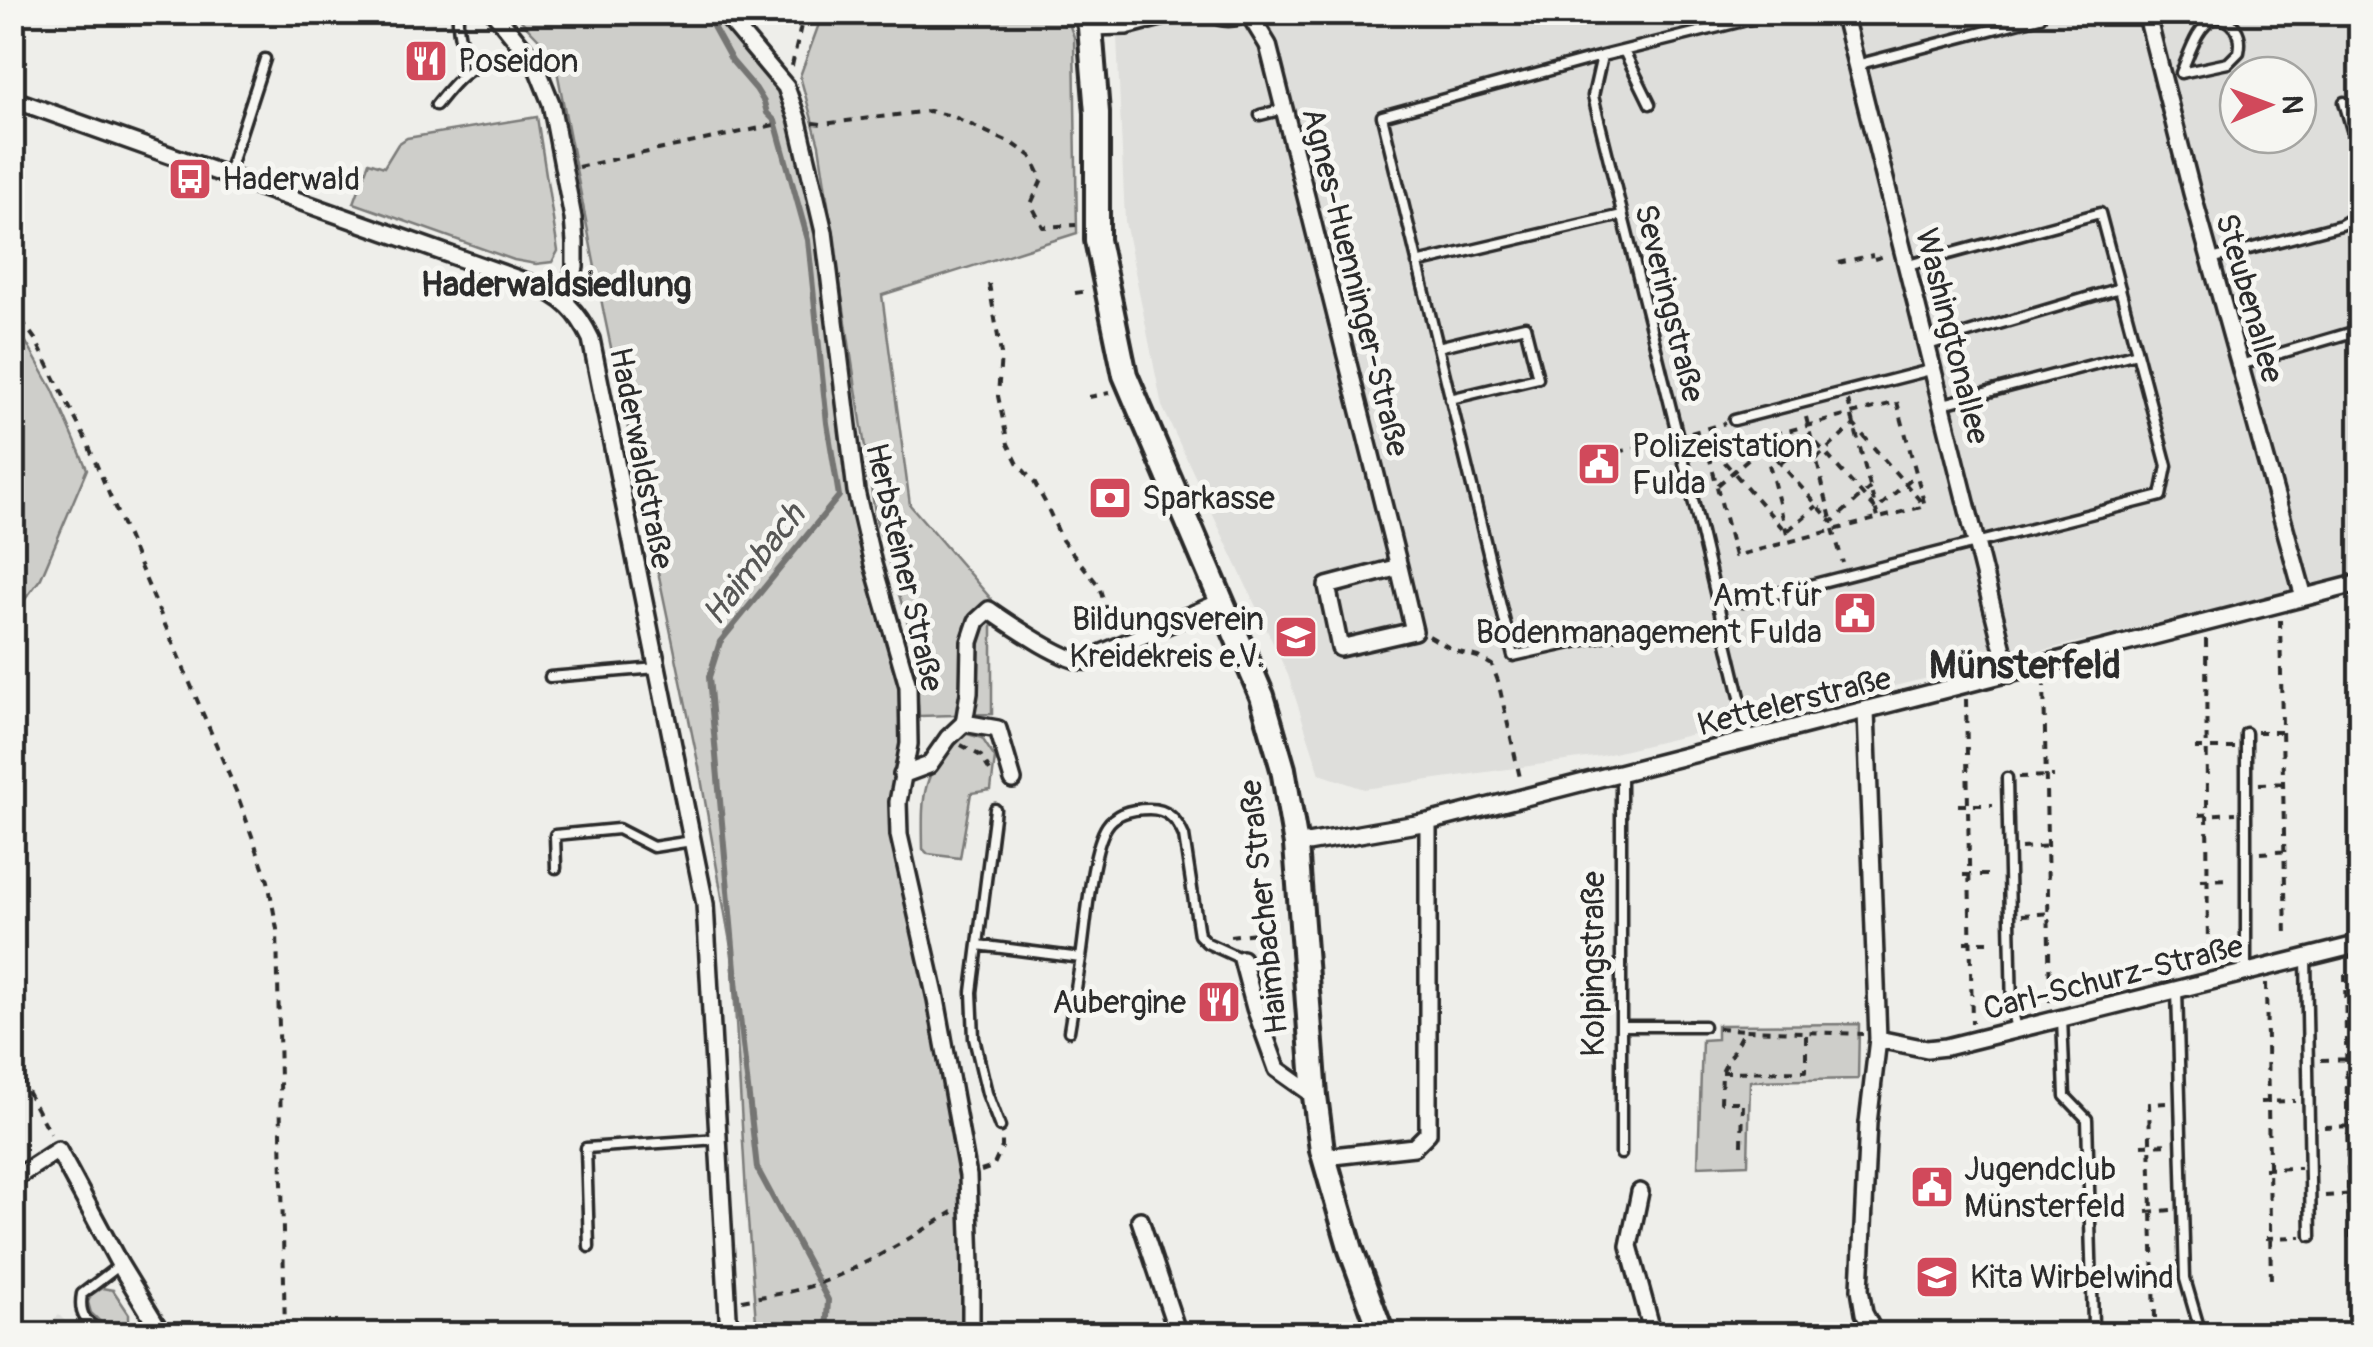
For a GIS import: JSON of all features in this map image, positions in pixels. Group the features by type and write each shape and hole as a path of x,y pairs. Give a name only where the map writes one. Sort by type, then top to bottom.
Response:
{"main road":[{"name":"Haimbacher Straße","path":"1088,20 1097,113 1097,240 1125,375 1262,696 1283,768 1296,845 1315,1096 1324,1157 1351,1250 1382,1334"}],"street":[{"path":"12,99 535,285 566,302 575,242 551,104 528,52 494,12"},
{"name":"Herbsteiner Straße","path":"723,12 786,87 790,122 824,232 856,491 908,686 909,744 898,802 900,835 936,999 968,1176 971,1334"},
{"path":"1088,20 1126,26 1180,12"},
{"path":"1211,12 1232,19 1250,13"},
{"name":"Washingtonallee","path":"1843,12 2009,674"},
{"name":"Steubenallee","path":"2146,12 2304,597"},
{"name":"Agnes-Huenninger-Straße","path":"1250,13 1268,45 1414,632"},
{"name":"Haderwaldstraße","path":"566,302 582,321 590,339 705,904 729,1334"},
{"path":"1399,568 1327,586 1340,648 1414,632"},
{"name":"Kettelerstraße","path":"1296,845 1428,822 2360,583"},
{"path":"902,775 929,765 964,723 970,642 977,621 989,610 1069,658 1089,661 1223,601"},
{"path":"1866,710 1871,1037 1860,1289 1864,1314 1874,1334"},
{"path":"964,723 998,729 1013,780"},
{"path":"1324,1157 1414,1146 1428,1133 1428,822"},
{"name":"Carl-Schurz-Straße","path":"1871,1037 1934,1049 2360,944"},
{"name":"Haimbacher Straße","path":"1242,959 1277,1069 1315,1096"},
{"path":"12,1180 58,1150 162,1334"},
{"path":"1640,1192 1628,1246 1653,1334"},
{"path":"1140,1220 1178,1334"}],"lane":[{"path":"458,12 459,39 476,66"},
{"path":"1639,628 1513,656 1382,116 1779,12"},
{"path":"1856,65 2040,17"},
{"path":"2163,78 2234,58 2240,37 2232,23 2222,18 2205,23 2181,72"},
{"path":"1624,51 1650,104"},
{"path":"436,106 476,66 528,52"},
{"name":"Severingstraße","path":"1602,56 1592,96 1750,740"},
{"path":"228,176 265,59"},
{"path":"2344,102 2360,158"},
{"path":"1260,114 1284,109"},
{"path":"2210,259 2342,225 2360,208"},
{"path":"1743,602 2161,496 2166,466 2100,213 1908,266"},
{"path":"1418,264 1622,215"},
{"path":"1928,345 2120,288"},
{"path":"1438,347 1526,326 1538,378 1450,399"},
{"path":"2240,364 2360,330"},
{"path":"1943,404 2136,354"},
{"path":"1734,420 1934,369"},
{"path":"550,676 656,668"},
{"path":"2246,733 2246,971"},
{"name":"Kolpingstraße","path":"1621,774 1621,1154"},
{"path":"2008,778 2012,1012 2016,1029"},
{"path":"995,809 972,992 974,1038 986,1094 1000,1126"},
{"name":"Haimbacher Straße","path":"1080,958 1098,847 1108,822 1128,810 1156,809 1178,821 1184,836 1199,935 1207,943 1242,959"},
{"path":"556,868 555,835 618,829 653,847 692,841"},
{"path":"978,945 1080,958 1069,1031"},
{"path":"2306,957 2311,1236"},
{"path":"2177,989 2185,1279 2201,1334"},
{"path":"2062,1017 2065,1096 2087,1119 2093,1324 2083,1334"},
{"path":"1621,1026 1704,1026"},
{"path":"588,1247 586,1148 718,1139"},
{"path":"106,1334 90,1326 82,1314 82,1294 120,1265"}],"path":[{"path":"786,87 804,12"},
{"path":"564,170 790,122 822,124 928,112 952,116 1032,156 1042,179 1031,204 1043,227 1080,224"},
{"path":"1838,263 1872,255"},
{"path":"989,284 1002,354 998,396 1008,444 1018,464 1034,482 1062,540 1092,574 1114,634 1126,643"},
{"path":"1075,294 1089,291"},
{"path":"12,307 35,339 86,440 236,791 268,880 277,930 286,1334"},
{"path":"590,339 624,366 661,540 638,576"},
{"path":"1089,398 1114,392"},
{"path":"1846,392 1878,518"},
{"path":"1898,402 1924,506 1735,556 1708,452 1898,402"},
{"path":"1802,403 1841,557"},
{"path":"1757,414 1789,541"},
{"path":"1816,459 1854,426"},
{"path":"1854,426 1924,506"},
{"path":"1811,436 1876,510"},
{"path":"1780,464 1811,436"},
{"path":"1764,445 1832,522"},
{"path":"1717,486 1764,445"},
{"path":"1714,450 1786,532"},
{"path":"1876,510 1916,474"},
{"path":"1832,522 1870,488"},
{"path":"1786,532 1817,505"},
{"path":"2280,620 2286,940"},
{"path":"1414,632 1492,665 1522,786"},
{"path":"2206,639 2208,961"},
{"path":"2044,679 2050,1002"},
{"path":"1966,699 1967,942 1972,1023"},
{"path":"2282,715 2291,715"},
{"path":"2246,733 2282,732"},
{"path":"948,738 981,756 996,781 995,809"},
{"path":"2195,748 2246,748"},
{"path":"2008,778 2054,776"},
{"path":"2246,785 2286,783"},
{"path":"1958,805 2008,804"},
{"path":"2199,814 2246,813"},
{"path":"2009,848 2049,846"},
{"path":"2246,853 2287,852"},
{"path":"1966,875 2010,874"},
{"path":"2200,880 2246,878"},
{"path":"2011,916 2050,913"},
{"path":"1230,936 1274,931"},
{"path":"1967,942 2011,942"},
{"path":"2345,974 2351,1126 2349,1238"},
{"path":"2266,977 2271,1284"},
{"path":"1717,1028 1871,1037"},
{"path":"1742,1145 1746,1120 1743,1102 1721,1102 1722,1072 1744,1030"},
{"path":"1722,1072 1806,1071 1806,1031"},
{"path":"2308,1060 2356,1059"},
{"path":"12,1063 58,1150"},
{"path":"2260,1102 2309,1101"},
{"path":"2155,1318 2149,1104 2180,1103"},
{"path":"968,1176 993,1167 1002,1147 1000,1126"},
{"path":"2310,1128 2351,1126"},
{"path":"2141,1145 2181,1144"},
{"path":"2267,1169 2311,1168"},
{"path":"2311,1196 2356,1194"},
{"path":"728,1302 804,1288 915,1236 969,1202"},
{"path":"2150,1211 2184,1210"},
{"path":"2268,1238 2311,1236"},
{"path":"2151,1280 2185,1279"}],"shaded area":[{"path":"514,13 716,13 784,99 825,236 848,433 908,702 907,834 959,1149 972,1334 757,1334 732,953 699,767 554,55"},
{"path":"823,13 1065,13 1074,37 1077,233 882,295 910,505 992,600 992,714 919,716 913,640 876,520 819,145 800,76"},
{"path":"1116,13 2360,13 2360,575 1601,756 1364,789 1320,774 1288,675 1162,406 1125,222"},
{"path":"537,117 558,251 552,262 514,260 354,203 369,162 384,167 398,144 407,138"},
{"path":"13,319 53,390 87,469 41,578 13,615"},
{"path":"960,732 982,738 995,758 991,790 971,793 960,858 928,854 923,849 926,786 938,761"},
{"path":"1859,1024 1858,1079 1750,1081 1748,1164 1698,1166 1702,1040 1717,1039 1717,1025"},
{"path":"102,1288 113,1290 129,1314 129,1327 110,1331 91,1313 91,1295"},
{"path":"59,1315 78,1334 37,1334"},
{"path":"2183,1324 2188,1334 2099,1334 2120,1327"}],"waterway":[{"name":"Haimbach","path":"705,12 732,61 756,89 775,121 808,240 827,423 839,496 720,642 709,677 757,1168 828,1300 826,1334"}],"place":[{"name":"Poseidon","path":"426,61"},
{"name":"Haderwald","path":"190,179"},
{"name":"Polizeistation Fulda","path":"1599,464"},
{"name":"Sparkasse","path":"1110,498"},
{"name":"Amt für Bodenmanagement Fulda","path":"1855,613"},
{"name":"Bildungsverein Kreidekreis e.V.","path":"1296,637"},
{"name":"Aubergine","path":"1219,1002"},
{"name":"Jugendclub Münsterfeld","path":"1932,1187"},
{"name":"Kita Wirbelwind","path":"1937,1277"}],"district":[{"name":"Haderwaldsiedlung","path":"556,284"},
{"name":"Münsterfeld","path":"2025,665"}]}
